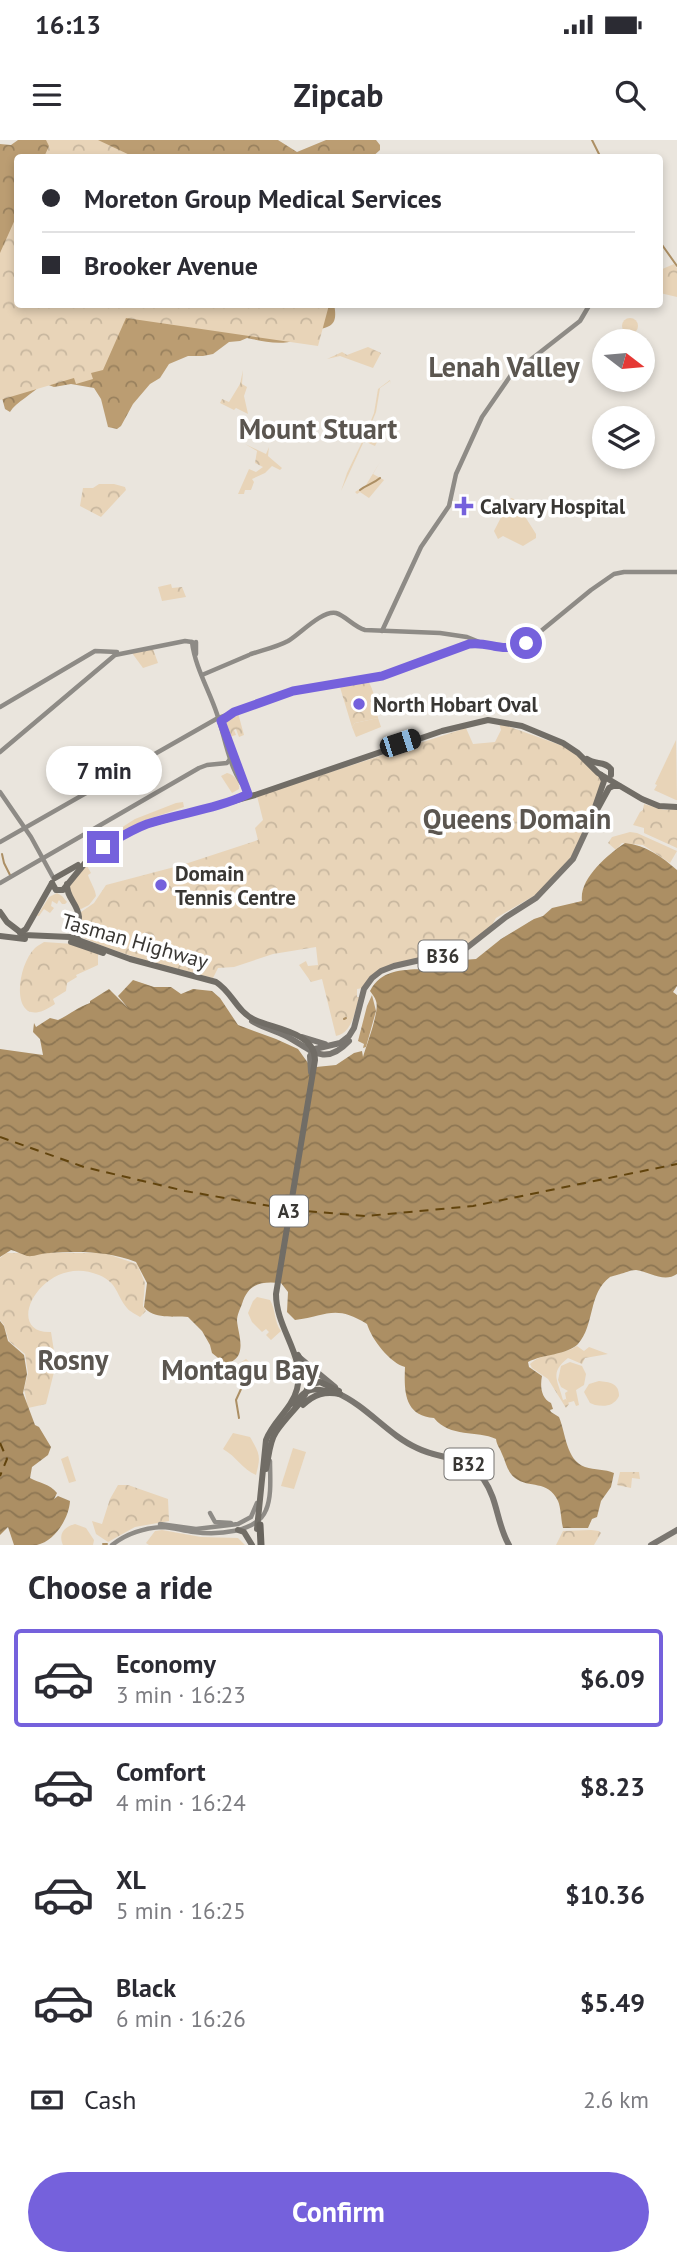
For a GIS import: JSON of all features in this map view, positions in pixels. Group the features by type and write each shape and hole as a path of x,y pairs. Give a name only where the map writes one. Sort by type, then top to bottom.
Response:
{"highway":[{"path":"505,718 571,748 601,774 634,793"},
{"path":"23,936 54,880 74,868 109,838 149,820 245,787 319,770 478,719 505,718 568,744 591,762 607,765 610,769 609,779"},
{"path":"0,936 23,936 28,933 48,897 64,889 90,857 124,835 150,823 271,790 481,720 514,724"},
{"path":"583,756 601,774 643,798 659,806 677,806"},
{"path":"592,819 603,783 601,766 606,765 609,769 609,779"},
{"path":"245,787 271,790"},
{"path":"232,801 245,787"},
{"path":"592,819 611,787 624,788"},
{"path":"643,798 661,805 677,806"},
{"path":"109,838 124,835"},
{"path":"54,880 64,878 68,894 78,913 75,933 80,940"},
{"path":"54,880 54,888 69,901 76,916 74,940 112,954"},
{"path":"0,912 6,922 23,936"},
{"name":"Tasman Highway","path":"23,936 73,934 80,940 112,954 216,982 249,1017 297,1036 309,1043 315,1051"},
{"name":"Tasman Highway","path":"23,936 63,940 208,981 227,994 242,1014 252,1021 303,1040 315,1051"},
{"name":"A3","path":"260,1545 257,1525 272,1438 299,1406 309,1386 305,1367 279,1321 276,1294 315,1051"},
{"name":"A3","path":"279,1419 293,1398 298,1375 288,1339"},
{"name":"A3","path":"260,1545 257,1519 265,1443 297,1390 299,1375 296,1355"},
{"name":"B32","path":"279,1419 305,1387 312,1383 324,1383 339,1393"},
{"path":"309,1386 339,1393"},
{"name":"A3","path":"266,1473 273,1434 309,1386"},
{"path":"272,1438 312,1397 327,1392 339,1393"},
{"path":"238,1530 244,1532 252,1545"}],"main road":[{"path":"383,629 421,547 448,508 456,474 482,417 511,375 580,321 588,308"},
{"path":"370,631 428,631 502,649 526,643 614,574 677,572"},
{"path":"202,675 286,642 330,613 339,615 359,629 383,629"},
{"path":"0,707 95,651 115,652 193,641"},
{"path":"193,641 194,654 220,719 230,760 245,787"},
{"path":"0,751 115,655 193,641"},
{"path":"0,842 234,712 293,691 379,675 471,641"},
{"path":"230,760 245,787"},
{"path":"0,883 199,768 230,760"},
{"name":"B36","path":"315,1051 345,1040 353,1030 364,989 375,975 391,967 464,950 506,917 533,901 572,861 609,779"},
{"path":"0,792 25,828 54,880"},
{"name":"B36","path":"252,1021 323,1055 334,1052 346,1043 354,1033 357,1016"},
{"name":"B36","path":"297,1036 320,1043 336,1043 349,1034 357,1016"},
{"name":"B32","path":"296,1355 339,1393 414,1447 451,1457 474,1470 492,1495 509,1541"},
{"path":"150,1529 165,1527 199,1533 238,1530 257,1525 268,1500 272,1438"},
{"name":"A3","path":"256,1508 261,1481"},
{"path":"210,1513 215,1522 235,1523 247,1519 256,1508"},
{"path":"110,1545 130,1531 156,1525 196,1530 234,1525 247,1520 256,1508"},
{"path":"110,1545 126,1535 171,1525 186,1531"},
{"path":"653,1545 677,1531"}],"green space":[{"path":"18,140 278,140 297,152 326,140 376,140 380,150 376,154 14,154 14,296 0,295 0,144 11,145"},
{"path":"46,140 98,140 128,154 45,154 49,146"},
{"path":"14,222 14,308 328,308 318,346 126,318 103,370 91,373 93,379 76,384 74,378 0,400 0,253"},
{"path":"674,264 677,268 677,297 663,294 663,269"},
{"path":"28,308 334,308 335,312 331,325 290,342 265,342 247,338 229,342 213,354 188,356 169,364 160,378 150,384 133,404 117,429 108,427 101,399 94,388 71,384 54,387 43,383 10,412 5,409 1,394 0,336"},
{"path":"630,318 637,323 637,329 623,329 622,326 624,320"},
{"path":"368,347 381,353 373,368 340,356 327,359 342,352 347,355"},
{"path":"243,370 242,384 247,387 244,396 248,414 220,403 222,399 229,402 240,384"},
{"path":"390,380 391,385 390,381 380,388 376,412 365,439 374,443 379,438 375,446 364,441 341,491 362,442 353,436 355,434 364,438 374,413 378,389"},
{"path":"245,444 266,454 269,447 268,456 282,468 280,470 272,466 252,479 254,482 251,490 238,494 249,469 256,472 263,467 255,463 257,451"},
{"path":"380,462 373,474 384,480 369,498 360,492 357,494 355,492 366,485"},
{"path":"99,484 114,484 125,487 126,490 101,517 80,506 83,488 93,488"},
{"path":"511,498 536,534 536,538 523,546 503,536 498,539 494,531"},
{"path":"171,584 172,588 182,587 186,597 162,601 158,587"},
{"path":"153,649 158,663 143,668 132,653"},
{"name":"North Hobart Oval","path":"367,679 378,718 355,723 352,727 339,684"},
{"path":"238,713 244,735 239,737 236,729 236,735 229,737 225,719"},
{"path":"378,718 381,727 356,737 352,727 355,723"},
{"name":"Queens Domain","path":"499,723 563,746 601,778 590,819 571,859 537,894 496,918 492,925 465,947 396,963 363,988 357,989 359,997 354,1015 346,1031 341,1034 336,1036 322,979 311,982 299,965 306,961 308,966 318,965 316,947 273,954 234,967 218,968 213,978 128,955 79,936 81,912 94,903 106,885 182,865 258,840 255,828 263,820 257,796 466,728 473,744 495,742 501,730"},
{"path":"676,740 677,800 654,790"},
{"path":"227,773 239,784 239,789 232,793 221,776"},
{"path":"183,802 184,807 110,835 135,819"},
{"path":"644,804 664,810 677,809 677,848 644,833 644,828 633,825"},
{"path":"630,832 677,851 670,863 643,845 622,843 616,850 608,843 612,837"},
{"path":"86,864 96,896 89,905 79,910 69,893 69,882"},
{"path":"57,893 67,902 62,904 59,900 57,904 52,901 51,906 54,908 50,913 44,909 37,916 49,897"},
{"path":"44,942 73,944 98,954 98,965 76,975 77,977 67,983 66,991 53,999 55,1004 40,1012 30,1012 23,1006 20,983 28,958 35,948"},
{"path":"372,995 376,1011 366,1047 363,1048 364,1044 358,1041"},
{"path":"6,1253 104,1253 137,1264 145,1283 143,1306 146,1311 140,1317 128,1309 113,1286 99,1275 79,1271 61,1274 46,1283 35,1295 29,1309 29,1321 36,1329 51,1332 56,1364 46,1404 28,1408 24,1389 28,1373 25,1354 9,1341 0,1320 0,1258"},
{"path":"257,1297 270,1300 281,1331 271,1340 266,1335 269,1332 266,1329 262,1332 252,1322 248,1313"},
{"path":"577,1346 584,1351 589,1347 608,1354 585,1358 582,1364 568,1358 558,1368 556,1377 563,1400 566,1399 569,1404 566,1408 548,1379 530,1364"},
{"path":"246,1359 253,1365 257,1377 244,1384 239,1383 229,1370"},
{"path":"570,1362 582,1366 586,1374 584,1385 576,1390 579,1405 576,1406 574,1401 567,1403 565,1393 568,1391 561,1387 558,1380 561,1366"},
{"path":"599,1381 610,1383 617,1388 619,1396 612,1404 602,1406 590,1403 584,1392 589,1384"},
{"path":"233,1433 250,1437 258,1451 256,1475 223,1449"},
{"path":"293,1448 306,1452 294,1489 281,1486"},
{"path":"68,1456 76,1481 69,1483 61,1459"},
{"path":"620,1472 639,1472 640,1479 632,1478 631,1488 617,1485"},
{"path":"118,1485 128,1485 168,1499 169,1521 135,1527 108,1542 96,1534 92,1521 102,1524"},
{"path":"75,1524 86,1528 94,1540 93,1545 63,1545 63,1532"},
{"path":"591,1530 601,1533 594,1545 556,1545 563,1531"},
{"path":"155,1531 201,1537 238,1538 245,1545 146,1543"}],"water":[{"path":"625,843 653,852 677,870 677,986 673,992 677,995 677,1274 662,1277 636,1270 610,1277 598,1292 587,1328 578,1344 568,1350 528,1362 529,1367 542,1376 543,1395 551,1403 551,1412 559,1417 574,1459 585,1467 614,1473 611,1487 601,1501 597,1517 592,1519 588,1528 563,1528 559,1504 554,1494 544,1487 520,1481 512,1476 496,1439 456,1431 440,1424 434,1418 417,1413 408,1401 405,1367 393,1361 382,1350 367,1324 339,1313 295,1320 287,1312 288,1292 281,1283 262,1283 248,1292 237,1319 239,1354 227,1365 212,1353 202,1331 188,1317 158,1315 144,1307 147,1283 136,1262 82,1252 27,1256 11,1250 0,1257 0,1049 43,1055 40,1039 33,1032 34,1023 36,1027 50,1018 58,1020 109,989 128,1008 118,996 133,980 154,987 171,987 181,994 193,989 212,991 220,998 238,1025 298,1049 308,1063 316,1067 336,1065 362,1051 363,1057 377,1006 370,991 380,979 399,971 422,969 424,965 435,962 476,959 501,939 543,916 552,908 582,901 582,893 590,876 610,854"},
{"path":"0,1321 8,1341 24,1355 27,1374 23,1393 35,1425 51,1447 48,1455 32,1467 30,1478 54,1490 57,1493 54,1499 58,1496 70,1501 60,1528 50,1539 37,1545 14,1545 8,1527 0,1535"}],"waterway":[{"path":"592,140 599,154"},
{"path":"663,246 677,266"},
{"path":"360,490 380,478"},
{"path":"2,854 10,875"},
{"path":"239,1418 236,1400 241,1389"}],"ferry route":[{"path":"0,1137 84,1167 185,1191 287,1209"},
{"path":"292,1210 366,1216 473,1206 677,1164"},
{"path":"0,1443 7,1459 0,1476"}],"place":[{"name":"Calvary Hospital","path":"464,506"},
{"name":"North Hobart Oval","path":"359,704"},
{"name":"Domain Tennis Centre","path":"161,885"}],"district":[{"name":"Lenah Valley","path":"504,366"},
{"name":"Mount Stuart","path":"318,428"},
{"name":"Queens Domain","path":"517,818"},
{"name":"Rosny","path":"73,1359"},
{"name":"Montagu Bay","path":"240,1369"}],"route":[{"path":"103,847 150,823 232,801 248,794 221,721 234,712 293,691 382,676 469,644 482,643 502,649 526,643"}]}
